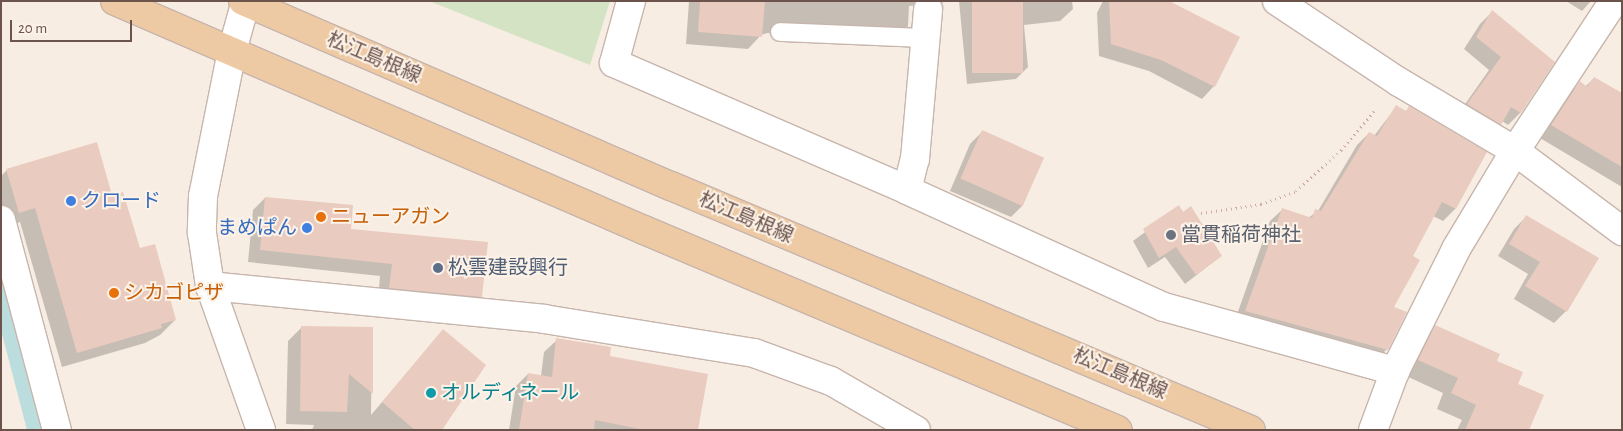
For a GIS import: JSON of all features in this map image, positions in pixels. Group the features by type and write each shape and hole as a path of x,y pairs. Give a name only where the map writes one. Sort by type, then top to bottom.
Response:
{"main road":[{"path":"115,1 644,230 1118,430"},
{"name":"松江島根線","path":"245,2 662,182 1251,430"}],"street":[{"path":"631,1 614,63 907,190 1164,307 1395,371"},
{"path":"1277,1 1399,82 1515,151 1622,232"},
{"path":"1373,430 1395,371 1456,248 1515,151 1614,1"},
{"path":"245,2 232,51 203,196 202,233 210,286 261,430"},
{"path":"907,190 915,159 928,10"},
{"path":"1,220 57,430"},
{"path":"210,286 544,319 754,353 832,381 916,430"}],"lane":[{"path":"780,32 926,38"}],"path":[{"path":"1201,213 1261,204 1296,191 1341,150 1399,82"}],"green space":[{"path":"429,1 610,1 590,65"}],"water":[{"path":"1,243 52,430 27,430 1,330"}],"building":[{"path":"700,1 765,1 762,37 698,32"},
{"path":"972,1 1023,1 1023,73 972,73"},
{"path":"1109,1 1169,1 1240,37 1215,87 1161,60 1111,44"},
{"path":"1492,10 1555,62 1521,113 1511,107 1501,125 1467,104 1501,57 1476,37"},
{"path":"1594,77 1622,93 1622,167 1551,125 1580,81 1587,87"},
{"path":"1396,105 1406,111 1409,106 1487,152 1456,209 1442,202 1413,256 1420,260 1394,307 1407,312 1388,350 1245,311 1282,208 1312,218 1315,209 1321,211 1369,132 1377,136"},
{"path":"982,130 1044,158 1023,206 960,178"},
{"path":"97,142 112,195 123,192 140,248 155,244 176,320 161,324 162,328 77,353 35,208 19,213 6,169"},
{"path":"265,197 353,205 351,229 488,242 482,297 389,288 392,264 260,250"},
{"path":"1179,205 1183,212 1191,206 1222,256 1196,275 1176,247 1159,258 1143,229"},
{"path":"1526,215 1599,258 1567,312 1525,286 1540,262 1509,244"},
{"path":"1435,325 1500,354 1497,361 1523,372 1518,384 1544,395 1529,430 1465,430 1476,405 1451,393 1458,378 1418,360"},
{"path":"301,326 373,327 373,394 349,374 347,412 300,411"},
{"name":"オルディネール","path":"443,329 486,365 442,430 415,430 382,402"},
{"path":"556,338 611,347 610,356 708,374 698,430 645,430 595,420 594,430 519,430 528,373 552,377"}],"place":[{"name":"クロード","path":"71,201"},
{"name":"ニューアガン","path":"321,217"},
{"name":"まめぱん","path":"307,228"},
{"name":"當貫稲荷神社","path":"1171,235"},
{"name":"松雲建設興行","path":"438,268"},
{"name":"シカゴピザ","path":"114,293"},
{"name":"オルディネール","path":"431,393"}]}
